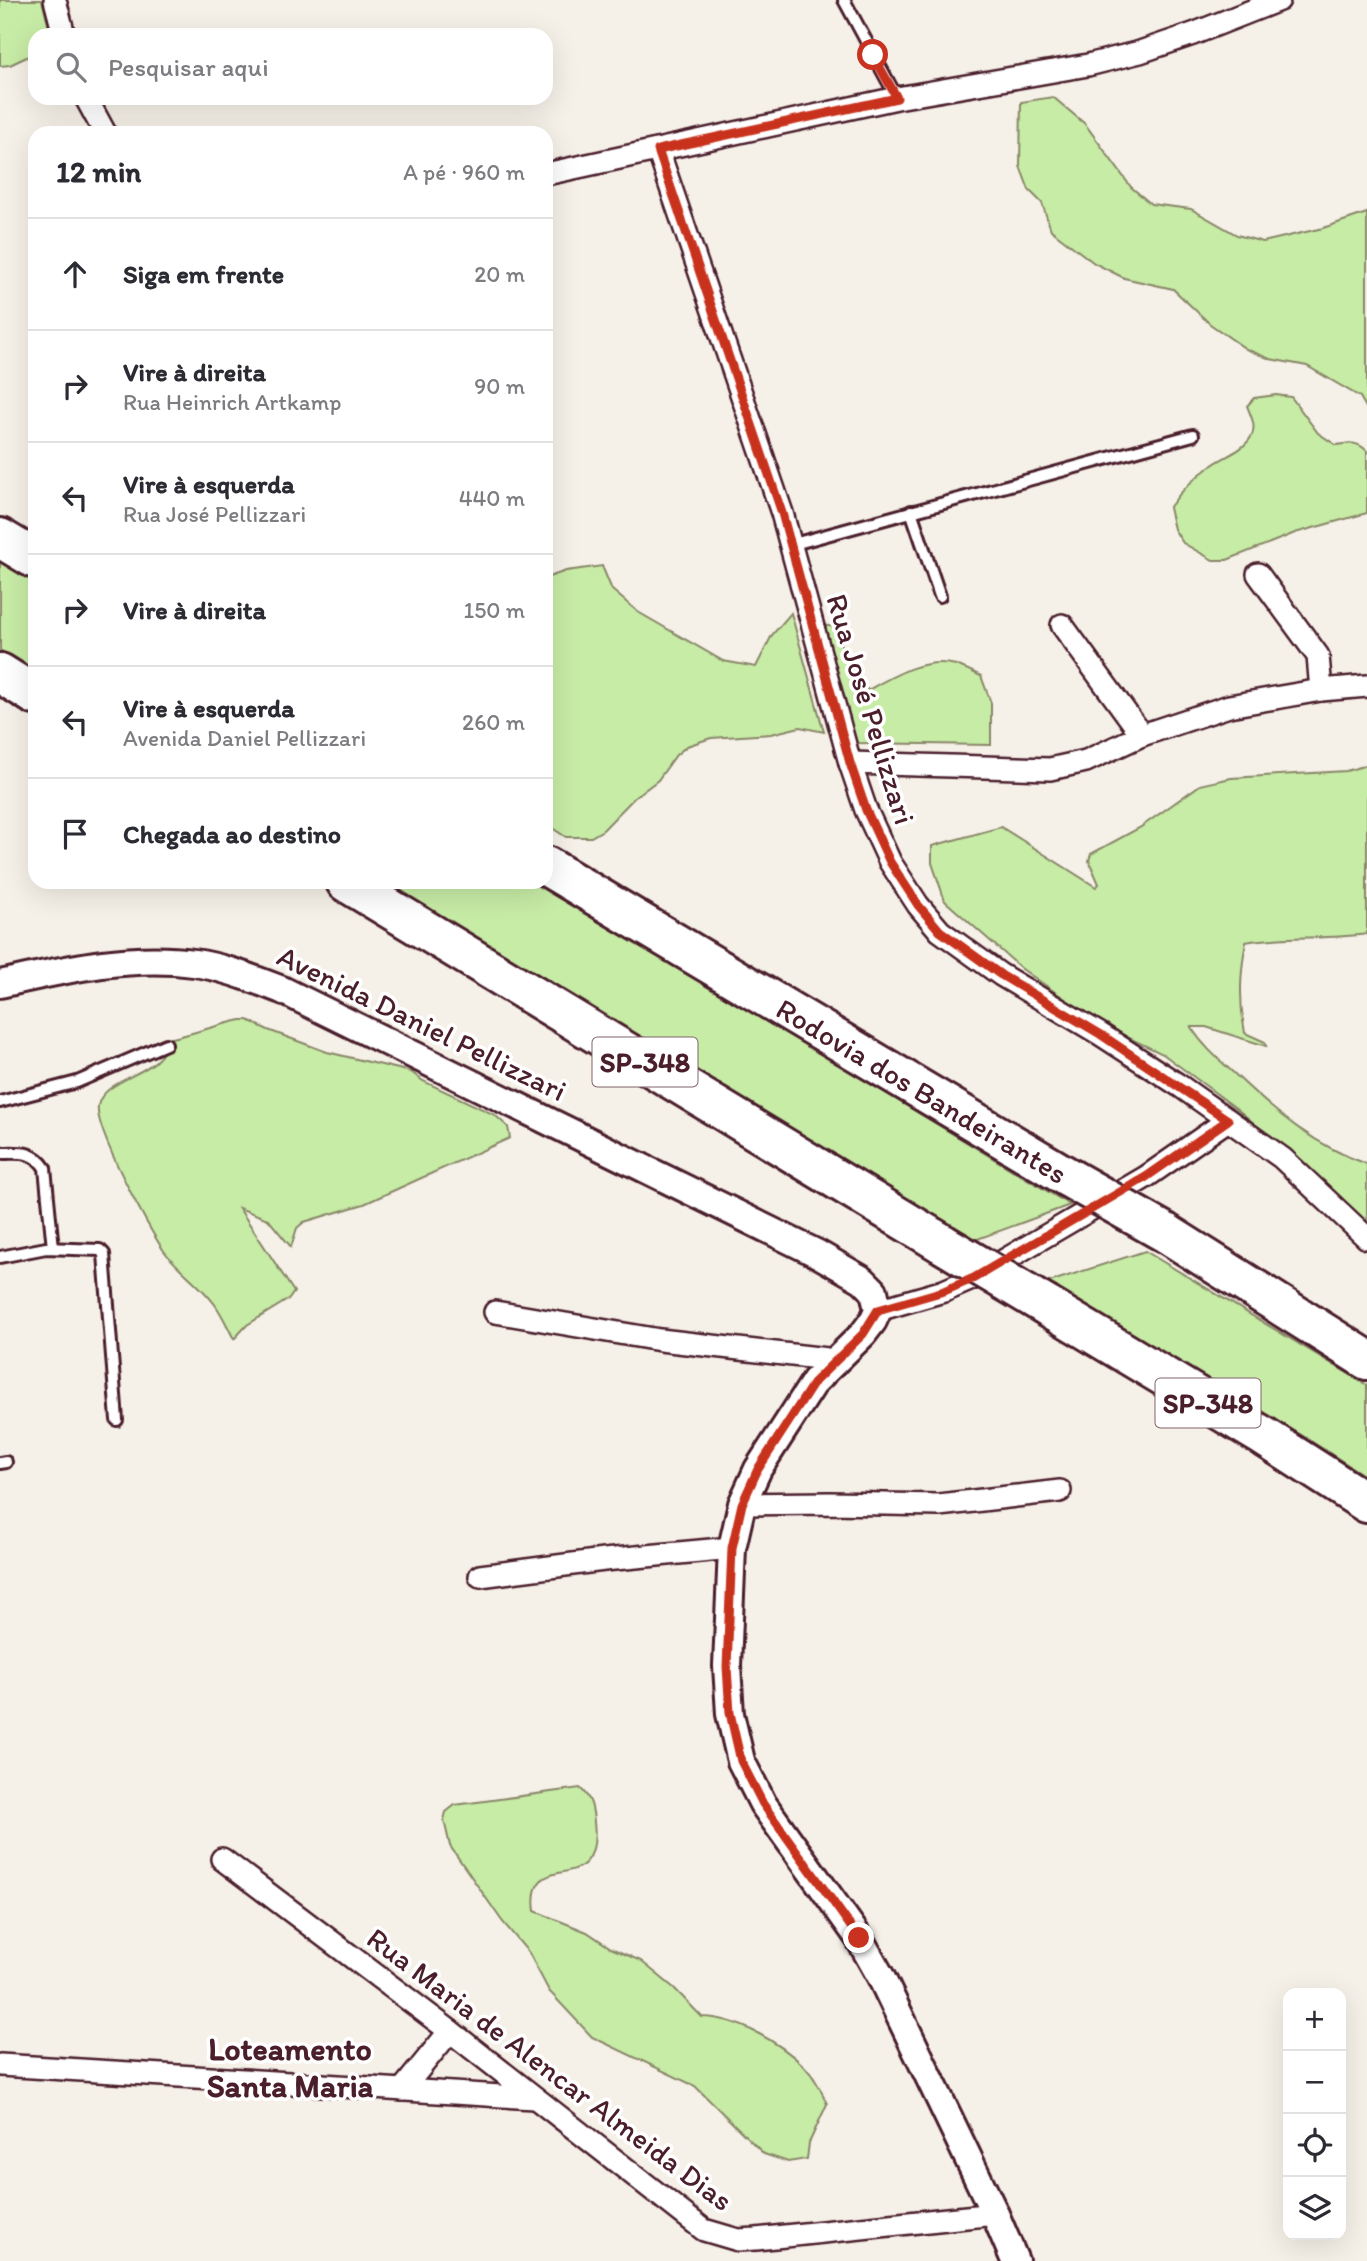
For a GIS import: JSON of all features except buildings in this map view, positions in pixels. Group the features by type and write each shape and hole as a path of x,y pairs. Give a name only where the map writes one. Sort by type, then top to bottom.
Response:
{"highway":[{"path":"0,538 28,555"},
{"path":"0,673 28,691"},
{"name":"Rodovia dos Bandeirantes","path":"553,870 1166,1233 1367,1360"},
{"name":"SP-348","path":"358,889 1263,1436 1367,1503"}],"street":[{"path":"55,0 62,28"},
{"path":"553,172 897,98 1088,65 1140,52 1194,34 1279,0"},
{"path":"90,105 101,126"},
{"name":"Rua José Pellizzari","path":"658,150 756,434 790,545 850,763 866,810 890,862 918,905 940,931 1001,975 1100,1034 1282,1158 1367,1238"},
{"path":"1258,574 1318,656 1321,690"},
{"path":"1062,625 1142,734"},
{"path":"850,763 1051,769 1087,761 1142,734 1229,706 1321,690 1367,686"},
{"name":"Avenida Daniel Pellizzari","path":"0,984 87,966 142,960 194,963 240,973 294,996 818,1254 863,1280 874,1291 878,1310"},
{"path":"1012,2258 995,2214 881,1977 859,1938 763,1804 741,1761 730,1713 727,1667 732,1548 742,1504 758,1469 815,1381 863,1334 878,1310 944,1291 974,1278 1146,1177 1228,1120"},
{"path":"495,1312 660,1340 836,1360"},
{"path":"742,1504 939,1505 1060,1491"},
{"path":"480,1576 604,1560 732,1548"},
{"name":"Rua Maria de Alencar Almeida Dias","path":"222,1858 450,2031 704,2230 723,2238 738,2240 995,2214"},
{"path":"402,2090 450,2031"},
{"path":"0,2065 534,2098"}],"lane":[{"path":"845,0 897,98"},
{"path":"790,545 1194,435"},
{"path":"911,511 940,596"},
{"path":"0,1102 77,1082 166,1044"},
{"path":"0,1153 25,1153 38,1158 45,1168 53,1248"},
{"path":"0,1257 53,1248 100,1250 104,1254 117,1420"}],"green space":[{"path":"0,0 42,0 47,28 28,28 28,56 10,65 0,66"},
{"path":"1053,97 1085,124 1131,187 1151,204 1191,209 1237,235 1263,242 1323,228 1367,213 1367,409 1360,397 1307,366 1270,359 1246,349 1210,324 1173,289 1124,278 1094,263 1051,230 1042,203 1029,190 1020,166 1021,102"},
{"path":"1276,395 1291,397 1318,433 1336,445 1356,444 1367,451 1367,513 1295,533 1227,560 1213,560 1183,543 1174,529 1169,508 1199,475 1238,450 1251,437 1253,422 1247,406 1254,398"},
{"path":"0,560 28,577 28,667 0,650"},
{"path":"602,566 612,590 638,612 723,661 756,667 772,635 791,613 824,732 800,727 771,734 711,738 687,746 676,755 658,780 634,798 603,830 591,837 566,837 553,829 553,576"},
{"path":"820,625 837,627 849,675 868,690 910,669 933,663 956,665 981,676 991,703 991,745 855,743"},
{"path":"1367,765 1367,934 1246,942 1241,988 1245,1033 1265,1042 1266,1046 1206,1027 1191,1027 1214,1054 1283,1117 1331,1148 1367,1164 1367,1225 1315,1174 1237,1109 1163,1054 1104,1026 1022,969 945,901 932,863 932,846 1001,827 1096,887 1099,884 1089,861 1091,854 1141,827 1200,785 1231,778 1346,771"},
{"path":"397,889 550,889 1070,1205 975,1240"},
{"path":"248,1020 327,1052 411,1072 423,1081 495,1115 508,1127 510,1138 364,1204 304,1222 297,1228 291,1247 268,1219 239,1208 294,1292 289,1299 247,1325 234,1339 210,1298 170,1258 157,1240 113,1156 99,1118 98,1106 102,1096 110,1088 156,1061 164,1051 168,1039"},
{"path":"1145,1251 1367,1385 1367,1477 1046,1283"},
{"path":"580,1788 587,1795 592,1807 594,1847 587,1861 577,1868 542,1880 535,1891 535,1911 587,1932 611,1948 641,1961 674,1988 702,2017 743,2026 770,2040 804,2066 815,2079 827,2104 809,2143 807,2159 788,2162 764,2154 695,2086 592,2037 549,1991 529,1953 502,1921 450,1846 444,1820 446,1812 455,1805"}],"district":[{"name":"Loteamento Santa Maria","path":"290,2068"}],"route":[{"path":"859,1938 763,1804 741,1761 730,1713 727,1667 732,1548 742,1504 758,1469 793,1412 815,1381 863,1334 878,1310 944,1291 974,1278 1146,1177 1228,1120 1100,1034 1001,975 940,931 918,905 890,862 866,810 850,763 782,513 658,150 897,98 873,55"}]}
